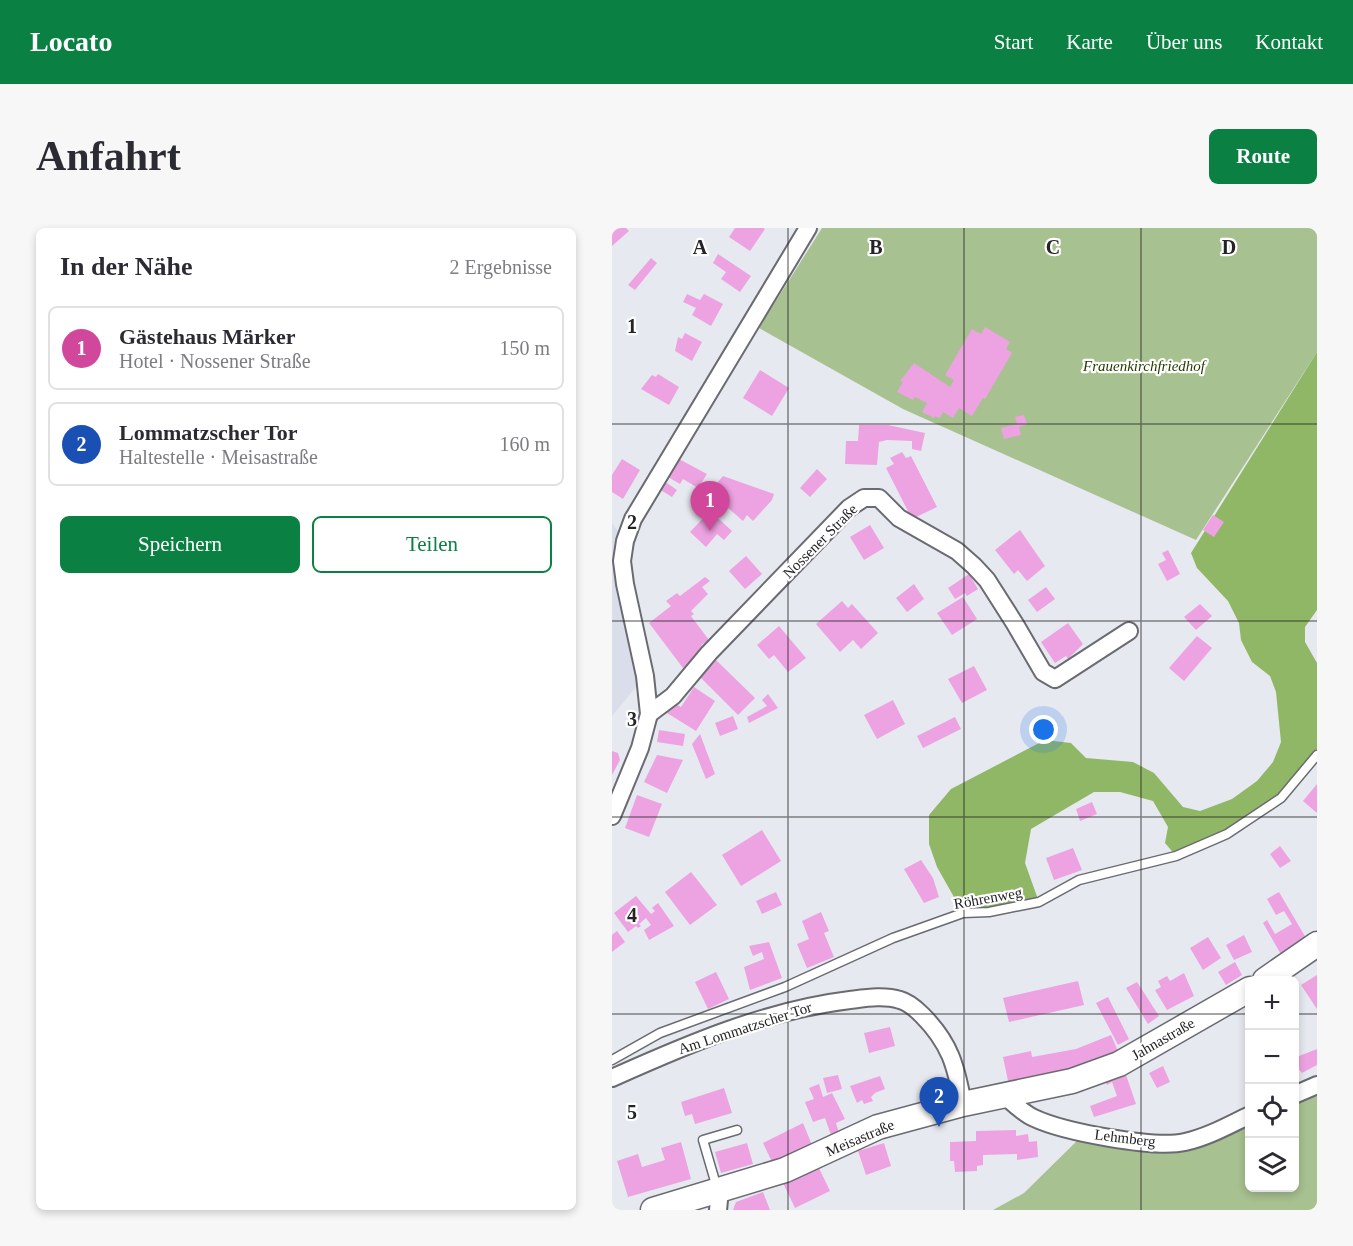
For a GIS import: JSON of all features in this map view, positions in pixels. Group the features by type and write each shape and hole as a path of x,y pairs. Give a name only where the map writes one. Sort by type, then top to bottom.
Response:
{"street":[{"path":"612,816 640,748 649,714 645,676 625,584 617,560 633,519 808,228"},
{"name":"Nossener Straße","path":"649,714 673,696 709,653 836,522 864,498 879,498 899,518 957,551 974,566 987,580 1043,672 1055,679 1129,631"},
{"path":"1271,976 1317,944"},
{"name":"Jahnastraße","path":"1072,1082 1119,1064 1245,992"},
{"name":"Am Lommatzscher Tor","path":"612,1078 668,1053 762,1019 819,1004 881,998 901,1000 916,1009 935,1028 949,1048 963,1104"},
{"name":"Meisastraße","path":"653,1210 718,1197 785,1170 878,1127 963,1104 1072,1082"},
{"path":"1299,1093 1317,1085"},
{"name":"Lehmberg","path":"1005,1096 1033,1118 1049,1124 1085,1133 1165,1143 1199,1138 1245,1118"}],"lane":[{"name":"Röhrenweg","path":"612,1060 660,1033 785,987 893,938 963,913 989,912 1039,902 1079,880 1176,856 1227,834 1281,798 1317,755"},
{"path":"718,1197 702,1140 737,1130"}],"shaded area":[{"path":"612,523 625,541 645,676 612,716"}],"green space":[{"name":"Frauenkirchfriedhof","path":"822,228 1317,228 1317,352 1196,540 903,409 759,328"},
{"path":"1317,352 1317,610 1305,627 1305,642 1317,663 1317,755 1293,785 1227,834 1176,856 1165,843 1168,827 1153,801 1120,792 1094,792 1031,829 1025,863 1039,902 963,913 937,867 929,844 929,815 951,789 1045,740 1071,743 1086,758 1133,762 1154,773 1183,807 1200,811 1232,799 1257,781 1273,762 1281,742 1276,692 1270,676 1252,662 1241,640 1239,623 1228,601 1197,568 1191,553"},
{"path":"1317,1085 1317,1210 993,1210 1024,1193 1085,1133 1165,1143 1245,1116 1245,1192 1299,1192 1299,1093"}],"building":[{"path":"612,228 626,228 629,231 612,246"},
{"path":"735,228 765,229 750,251 729,237"},
{"path":"718,254 751,276 740,292 721,279 726,272 713,263"},
{"path":"651,258 657,263 635,290 628,285"},
{"path":"687,294 700,300 704,294 723,304 711,326 692,315 696,308 683,302"},
{"path":"985,327 1010,342 1006,349 1012,353 985,399 983,398 972,416 959,408 953,418 943,412 940,418 935,416 934,418 922,412 927,403 915,397 913,400 897,392 903,382 900,381 914,363 950,387 954,380 945,375 972,329 981,334"},
{"path":"685,333 702,342 692,361 675,351 678,337 682,339"},
{"path":"760,370 789,388 772,416 743,398"},
{"path":"658,374 679,387 669,405 641,389 652,375 656,377"},
{"path":"1024,415 1027,424 1019,427 1021,435 1004,439 1001,428 1017,424 1015,417"},
{"path":"859,425 888,425 925,433 921,451 912,449 912,441 887,440 879,442 877,465 845,464 846,441 858,441"},
{"path":"902,452 906,458 911,456 937,507 912,519 886,468 894,464 890,458"},
{"path":"622,459 640,470 623,499 612,492 612,475"},
{"path":"679,459 707,474 698,488 683,479 680,484 668,477"},
{"path":"817,469 827,479 810,497 800,488"},
{"path":"723,476 774,494 772,500 753,521 747,515 743,521 719,500 727,492 717,483"},
{"path":"664,481 677,490 672,497 659,489"},
{"path":"710,511 732,531 724,540 717,534 706,547 690,532"},
{"path":"1213,515 1224,522 1214,537 1203,530"},
{"path":"870,525 884,548 864,560 850,537"},
{"path":"1020,530 1045,566 1027,581 1018,570 1014,574 995,550"},
{"path":"1168,550 1180,574 1167,581 1158,564 1166,560 1162,553"},
{"path":"746,556 762,574 745,589 729,571"},
{"path":"969,574 978,589 967,596 965,593 955,599 948,588"},
{"path":"705,577 710,581 702,587 708,594 691,611 694,614 691,616 709,640 701,645 705,651 683,668 649,623 671,606 666,601 677,593 680,596"},
{"path":"914,584 924,599 907,612 896,598"},
{"path":"1046,587 1055,599 1037,612 1028,600"},
{"path":"963,597 977,619 952,635 937,613"},
{"path":"842,601 848,608 852,604 878,633 861,649 853,640 840,652 816,624"},
{"path":"1200,604 1212,616 1196,630 1184,617"},
{"path":"1068,623 1083,644 1068,659 1066,656 1055,663 1041,642"},
{"path":"779,626 806,658 788,672 774,655 769,659 757,645"},
{"path":"1197,636 1212,648 1184,681 1169,668"},
{"path":"716,660 755,698 738,715 700,677"},
{"path":"974,666 987,690 962,703 948,679"},
{"path":"694,687 715,701 696,731 667,713 674,703 681,707"},
{"path":"768,694 778,708 749,723 747,717 767,706 762,700"},
{"path":"893,700 905,724 877,739 864,715"},
{"path":"733,716 738,729 720,736 715,723"},
{"path":"955,717 961,729 923,748 917,736"},
{"path":"659,730 685,734 683,746 657,742"},
{"path":"700,734 715,774 706,779 692,744"},
{"path":"612,751 618,753 620,760 612,775"},
{"path":"657,755 683,760 667,793 644,782"},
{"path":"1317,784 1317,813 1303,801"},
{"path":"637,795 662,804 649,837 625,828"},
{"path":"1092,802 1097,814 1080,821 1076,809"},
{"path":"762,830 781,861 741,886 722,855"},
{"path":"1280,846 1291,861 1280,868 1270,854"},
{"path":"1073,848 1082,870 1054,880 1046,858"},
{"path":"921,860 933,878 939,897 924,903 904,869"},
{"path":"691,872 717,905 690,925 665,892"},
{"path":"776,892 782,905 762,914 756,901"},
{"path":"1279,892 1306,938 1282,956 1263,923 1267,920 1275,934 1292,924 1284,911 1276,915 1267,899"},
{"path":"636,896 651,914 655,911 652,908 658,903 674,926 649,940 644,930 651,925 646,918 639,924 641,926 638,928 636,926 628,932 614,913"},
{"path":"821,912 829,931 824,933 834,957 807,968 797,944 809,939 802,921"},
{"path":"617,931 625,942 612,952 612,935"},
{"path":"1244,935 1252,952 1234,960 1226,945"},
{"path":"1208,937 1221,958 1203,970 1190,948"},
{"path":"769,942 782,978 750,990 744,967 764,959 762,952 753,956 749,946"},
{"path":"1235,962 1242,975 1226,985 1218,972"},
{"path":"716,972 729,999 708,1009 695,982"},
{"path":"1184,973 1194,996 1167,1010 1155,990 1161,987 1158,981 1167,976 1170,981"},
{"path":"1317,975 1317,1009 1301,985"},
{"path":"1078,981 1084,1005 1009,1022 1003,998"},
{"path":"1137,982 1159,1016 1148,1024 1126,988"},
{"path":"1108,997 1129,1039 1118,1045 1096,1003"},
{"path":"890,1027 895,1046 869,1053 864,1033"},
{"path":"1111,1035 1118,1051 1080,1068 1008,1081 1003,1057 1031,1051 1032,1057 1076,1049"},
{"path":"1317,1049 1317,1065 1302,1073 1299,1070 1299,1056"},
{"path":"1163,1066 1170,1082 1157,1088 1149,1073"},
{"path":"1125,1072 1136,1104 1094,1117 1090,1106 1117,1096 1112,1082 1107,1085 1105,1080"},
{"path":"838,1075 842,1089 827,1093 823,1078"},
{"path":"880,1076 885,1089 871,1097 873,1101 864,1104 862,1100 857,1103 850,1086"},
{"path":"819,1084 823,1097 832,1093 845,1119 836,1123 839,1133 831,1135 825,1118 813,1122 805,1102 814,1099 809,1088"},
{"path":"724,1088 732,1113 695,1124 692,1114 685,1116 681,1102"},
{"path":"803,1123 812,1145 773,1164 763,1143"},
{"path":"1016,1130 1016,1136 1028,1134 1029,1142 1037,1141 1038,1157 1017,1160 1017,1154 983,1155 983,1165 977,1166 977,1171 955,1172 954,1161 950,1161 950,1142 976,1141 976,1131"},
{"path":"681,1142 691,1179 628,1197 617,1161 638,1154 642,1167 665,1160 661,1148"},
{"path":"747,1143 753,1164 721,1173 715,1152"},
{"path":"884,1143 891,1166 866,1175 858,1151"},
{"path":"818,1166 830,1191 795,1208 783,1183"},
{"path":"763,1192 770,1210 733,1210 736,1202"}],"place":[{"name":"Gästehaus Märker","path":"710,531"},
{"name":"Lommatzscher Tor","path":"939,1127"}]}
